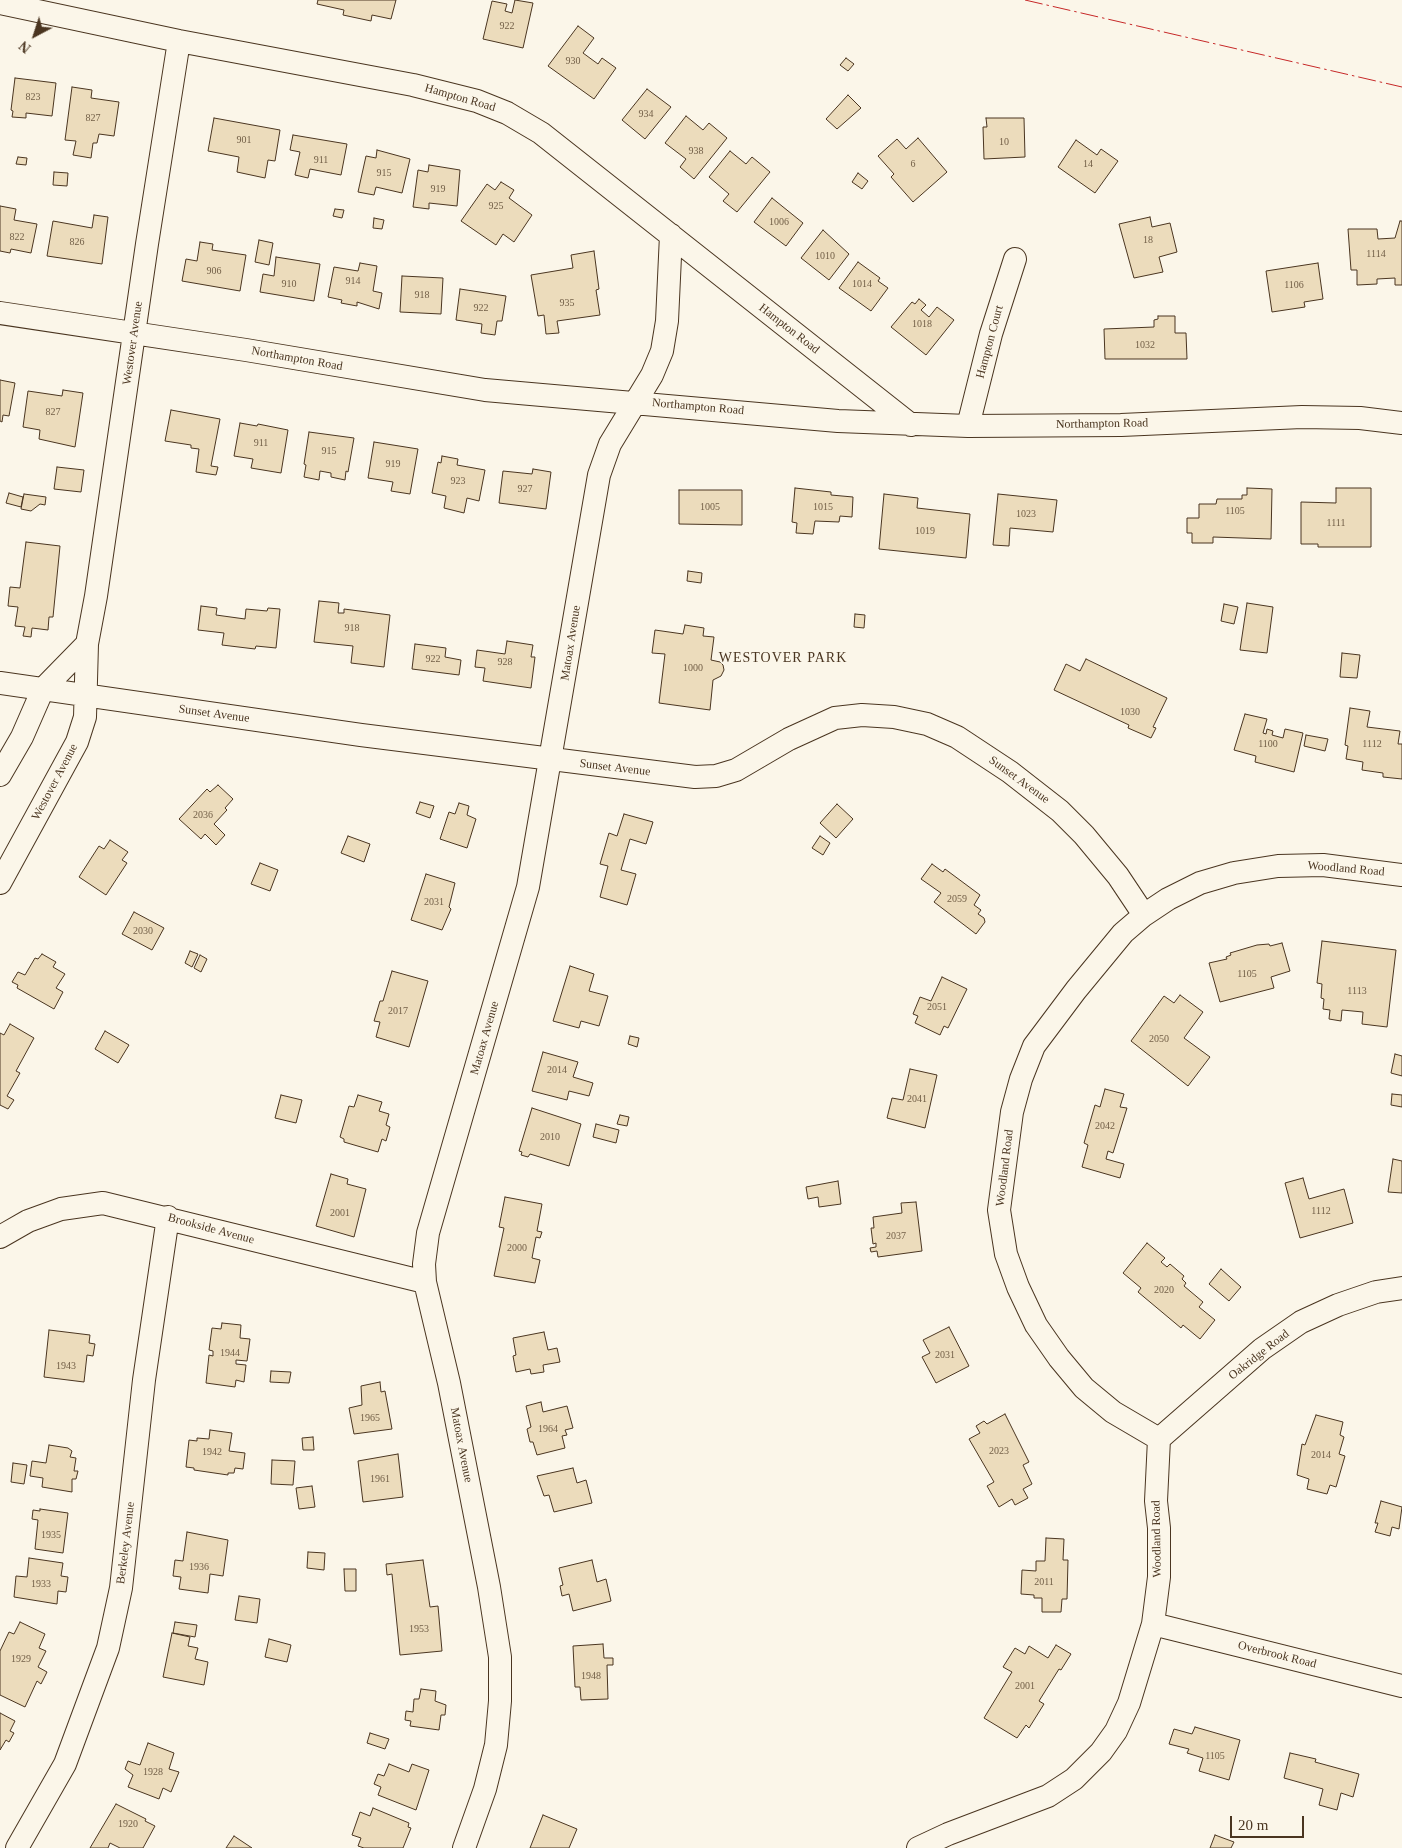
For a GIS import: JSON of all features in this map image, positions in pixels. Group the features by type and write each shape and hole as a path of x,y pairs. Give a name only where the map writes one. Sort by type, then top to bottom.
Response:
{"street":[{"name":"Hampton Road","path":"0,3 179,41 413,85 478,101 507,113 541,133 911,425"},
{"name":"Westover Avenue","path":"0,883 77,742 85,717 87,644 179,41"},
{"name":"Matoax Avenue","path":"464,1848 485,1788 496,1745 500,1701 500,1657 489,1587 449,1382 425,1282 424,1264 428,1233 528,887 599,475 610,444 652,375 662,351 667,321 671,235"},
{"name":"Hampton Court","path":"968,426 991,334 1015,259"},
{"name":"Northampton Road","path":"0,312 485,390 635,401 838,421 968,426 1122,425 1302,417 1360,418 1402,423"},
{"path":"0,775 22,737 43,689 87,644"},
{"name":"Sunset Avenue","path":"0,683 361,735 695,777 716,776 736,770 789,739 835,718 862,715 894,716 927,724 957,738 1010,772 1060,811 1084,835 1118,876 1144,915"},
{"name":"Woodland Road","path":"918,1848 948,1834 1048,1796 1074,1779 1101,1752 1116,1731 1129,1703 1153,1624 1159,1576 1159,1528 1156,1501 1159,1439 1113,1412 1084,1388 1059,1358 1036,1325 1018,1287 1006,1254 999,1210 1012,1112 1021,1079 1034,1046 1076,990 1123,934 1144,915 1168,899 1200,883 1234,873 1278,866 1324,865 1402,875"},
{"name":"Brookside Avenue","path":"0,1237 28,1221 61,1209 103,1203 425,1282"},
{"name":"Berkeley Avenue","path":"17,1848 65,1764 108,1648 121,1588 144,1380 168,1218"},
{"name":"Oakridge Road","path":"1159,1439 1262,1349 1301,1322 1338,1305 1376,1292 1402,1288"},
{"name":"Overbrook Road","path":"1153,1624 1402,1686"}],"building":[{"path":"318,0 396,0 391,19 372,15 371,21 343,15 344,10 317,4"},
{"path":"515,0 533,3 523,48 483,39 492,1 507,4 505,11 512,13"},
{"path":"578,26 594,38 583,53 598,64 602,58 616,68 594,99 548,66"},
{"path":"846,58 854,64 848,71 840,65"},
{"path":"15,78 56,83 52,116 26,113 26,118 12,117 13,111 11,110"},
{"path":"72,87 92,90 91,98 119,102 114,136 99,134 97,143 93,143 91,158 73,155 76,141 65,140"},
{"path":"647,89 671,107 645,139 622,120"},
{"path":"848,95 861,108 837,129 826,119"},
{"path":"686,116 703,130 709,123 727,138 694,179 680,167 686,159 665,143"},
{"path":"214,118 280,130 275,161 268,160 265,178 237,172 239,157 208,151"},
{"path":"986,118 1024,118 1025,157 984,159 983,127 987,127"},
{"path":"293,135 347,144 341,175 310,169 308,178 295,175 300,152 290,150"},
{"path":"918,138 947,172 913,202 891,177 894,174 878,156 897,139 906,149"},
{"path":"1076,140 1097,155 1101,149 1118,161 1095,193 1058,167"},
{"path":"377,150 410,159 402,193 376,187 374,195 358,192 366,156 376,158"},
{"path":"730,151 746,164 752,157 770,172 737,212 723,201 729,194 709,177"},
{"path":"18,157 27,158 26,165 16,164"},
{"path":"429,165 460,170 457,206 429,203 429,209 413,207 418,170 428,172"},
{"path":"54,172 68,173 67,186 53,185"},
{"path":"858,173 868,181 862,189 852,182"},
{"path":"501,182 514,190 509,198 532,215 514,242 503,234 496,245 461,221 487,184 495,190"},
{"path":"772,198 803,223 786,246 754,222"},
{"path":"0,206 16,209 14,220 37,224 31,253 11,249 10,253 0,251"},
{"path":"335,209 344,210 342,218 333,216"},
{"path":"94,215 108,217 102,264 47,256 53,221 92,228"},
{"path":"1150,217 1152,227 1170,223 1177,252 1159,257 1163,272 1134,278 1119,224"},
{"path":"374,218 384,220 382,229 373,228"},
{"path":"1400,221 1402,221 1402,285 1395,285 1395,278 1377,279 1377,284 1357,285 1357,270 1351,270 1348,229 1377,229 1378,239 1395,238"},
{"path":"823,230 849,254 829,280 801,258"},
{"path":"259,240 273,243 269,265 255,262"},
{"path":"200,242 213,244 212,250 246,255 240,291 182,281 186,259 197,261"},
{"path":"594,251 599,289 596,290 600,315 557,321 559,333 546,334 544,315 538,316 531,275 573,268 571,255"},
{"path":"276,257 320,264 314,301 260,292 263,274 274,276"},
{"path":"858,262 880,278 878,281 888,288 871,311 839,288"},
{"path":"360,263 377,266 373,291 382,293 379,309 357,302 357,306 341,303 342,300 328,297 334,267 358,271"},
{"path":"1318,263 1323,299 1304,302 1305,307 1272,312 1266,271"},
{"path":"402,276 443,278 441,314 400,312"},
{"path":"460,289 506,296 502,321 497,321 495,335 481,333 482,324 456,320"},
{"path":"919,299 926,305 921,310 929,317 937,307 954,320 926,355 891,327 912,302 915,304"},
{"path":"1158,316 1175,316 1175,333 1186,333 1187,359 1105,359 1104,329 1154,327 1154,320 1158,319"},
{"path":"0,380 15,383 9,416 3,415 2,422 0,421"},
{"path":"63,390 83,393 75,447 39,439 40,430 23,427 28,391 62,396"},
{"path":"171,410 220,419 211,466 218,467 216,475 196,472 199,449 191,448 191,445 165,441"},
{"path":"240,423 257,426 258,424 288,430 281,473 251,468 253,459 234,456"},
{"path":"309,432 354,438 345,480 331,477 331,473 320,471 319,480 304,477"},
{"path":"374,442 418,449 410,494 391,491 393,482 368,478"},
{"path":"442,456 458,459 457,465 485,470 479,501 467,498 464,513 444,508 446,496 432,493 438,462 441,463"},
{"path":"57,467 84,470 81,492 54,489"},
{"path":"533,469 551,472 546,509 499,503 503,471 532,474"},
{"path":"795,488 831,492 831,495 853,497 852,517 840,516 839,522 815,521 813,534 796,533 797,523 792,522"},
{"path":"1247,488 1272,489 1271,539 1213,537 1213,543 1192,543 1192,533 1187,533 1187,518 1199,518 1199,504 1216,504 1217,499 1242,499 1242,495 1247,495"},
{"path":"1336,488 1371,488 1371,547 1318,547 1318,544 1301,544 1301,502 1336,503"},
{"path":"679,490 742,490 742,525 679,524"},
{"path":"9,493 23,497 21,507 6,503"},
{"path":"24,494 46,497 45,505 40,504 31,511 21,509"},
{"path":"884,494 918,498 917,508 970,514 966,558 879,549"},
{"path":"998,494 1057,500 1053,532 1010,528 1009,546 993,545"},
{"path":"26,542 60,546 53,617 49,617 48,630 32,628 31,637 23,636 25,627 15,626 18,607 8,606 10,587 20,588"},
{"path":"688,571 702,573 701,583 687,581"},
{"path":"319,601 339,603 338,613 344,613 344,609 390,615 384,667 351,663 353,646 314,642"},
{"path":"1247,603 1273,607 1267,653 1240,650"},
{"path":"1224,604 1238,607 1234,624 1221,621"},
{"path":"201,606 217,608 216,615 245,619 246,609 267,611 268,608 280,609 276,648 256,646 255,649 222,645 224,633 198,630"},
{"path":"855,614 865,615 864,628 854,627"},
{"path":"685,625 704,628 703,636 714,637 711,660 720,662 723,665 724,670 721,676 713,680 710,710 659,703 665,654 652,653 655,630 683,634"},
{"path":"507,641 533,645 531,657 535,657 531,688 483,681 485,668 475,667 477,650 505,654"},
{"path":"415,644 446,648 445,657 461,660 459,675 412,669"},
{"path":"1342,653 1360,655 1357,678 1340,677"},
{"path":"1086,659 1167,698 1153,727 1156,728 1151,738 1128,728 1129,725 1054,690 1066,664 1080,671"},
{"path":"1350,708 1370,711 1367,727 1400,731 1398,744 1402,744 1402,779 1383,777 1383,773 1362,770 1363,762 1346,759 1348,746 1345,745"},
{"path":"1245,714 1267,719 1263,733 1266,734 1267,729 1273,731 1272,735 1283,738 1285,729 1303,733 1294,772 1255,762 1256,756 1234,750"},
{"path":"1306,735 1328,739 1325,751 1304,746"},
{"path":"218,785 233,799 225,808 227,810 214,824 225,835 216,845 205,834 201,839 179,819 207,789 210,792"},
{"path":"420,802 434,806 430,818 416,813"},
{"path":"459,803 469,806 467,815 476,819 467,848 440,839 449,812 455,814"},
{"path":"837,804 853,819 836,838 820,823"},
{"path":"624,814 653,822 646,844 630,839 621,870 636,874 627,905 600,897 608,866 600,864 609,833 617,836"},
{"path":"348,836 370,844 364,862 341,853"},
{"path":"820,836 830,843 823,855 812,848"},
{"path":"110,840 128,852 122,860 127,863 106,895 79,877 99,846 104,849"},
{"path":"260,863 278,870 270,891 251,884"},
{"path":"932,864 943,872 945,869 980,895 974,905 981,910 978,914 984,918 985,922 976,934 934,902 941,893 921,879"},
{"path":"426,874 455,883 449,907 451,909 442,930 411,920"},
{"path":"134,912 164,928 152,950 122,934"},
{"path":"1322,941 1396,950 1387,1027 1362,1024 1363,1012 1342,1010 1341,1021 1329,1019 1330,1010 1323,1009 1324,999 1321,998 1322,984 1317,983"},
{"path":"1282,943 1290,971 1271,977 1274,988 1220,1002 1209,963 1227,959 1226,957 1231,955 1230,953 1257,945 1269,944 1270,946"},
{"path":"190,951 198,954 192,967 185,963"},
{"path":"42,954 56,962 53,967 65,974 56,988 63,992 54,1009 17,988 18,985 12,982 18,972 25,975 35,958 38,959"},
{"path":"200,955 207,959 201,972 194,968"},
{"path":"570,966 594,974 589,991 608,996 599,1026 581,1021 579,1028 553,1021"},
{"path":"392,971 428,981 409,1047 376,1037 380,1022 374,1021 380,1001 383,1001"},
{"path":"942,977 967,989 948,1028 944,1026 940,1035 915,1023 918,1016 913,1014 920,997 931,1001"},
{"path":"1180,995 1203,1012 1184,1038 1210,1057 1188,1086 1131,1041 1164,996 1174,1003"},
{"path":"10,1024 34,1038 16,1071 20,1073 7,1096 14,1100 8,1109 0,1105 0,1033 4,1035"},
{"path":"105,1031 129,1045 118,1063 95,1049"},
{"path":"630,1036 639,1038 637,1047 628,1044"},
{"path":"543,1052 578,1062 573,1077 593,1083 589,1096 569,1091 567,1100 532,1091"},
{"path":"1395,1054 1402,1056 1402,1076 1391,1073"},
{"path":"910,1069 937,1075 925,1128 887,1118 892,1098 903,1100"},
{"path":"1105,1089 1124,1094 1120,1107 1127,1108 1113,1153 1108,1151 1106,1159 1124,1164 1120,1178 1082,1167 1088,1145 1084,1143 1095,1105 1100,1107"},
{"path":"1392,1094 1402,1095 1402,1107 1391,1105"},
{"path":"281,1095 302,1100 296,1123 275,1118"},
{"path":"358,1095 382,1102 379,1111 389,1114 386,1125 390,1127 386,1141 382,1139 378,1152 344,1142 344,1139 340,1137 349,1106 354,1107"},
{"path":"532,1108 581,1124 569,1166 530,1154 528,1157 521,1155 522,1152 519,1151"},
{"path":"620,1115 629,1117 627,1126 617,1124"},
{"path":"596,1124 619,1130 616,1143 593,1137"},
{"path":"1393,1159 1402,1161 1402,1193 1388,1192"},
{"path":"331,1174 348,1179 347,1184 366,1189 354,1237 316,1226"},
{"path":"1303,1178 1309,1199 1344,1189 1353,1223 1300,1238 1285,1183"},
{"path":"838,1181 841,1204 819,1207 818,1197 808,1199 806,1187"},
{"path":"505,1197 542,1204 537,1231 542,1232 540,1238 536,1237 532,1258 540,1260 535,1283 494,1276 504,1228 499,1227"},
{"path":"916,1202 922,1251 878,1257 877,1251 871,1252 870,1248 876,1247 876,1243 873,1244 871,1228 874,1228 873,1217 902,1213 901,1203"},
{"path":"1147,1243 1165,1258 1161,1262 1167,1267 1170,1264 1184,1276 1182,1279 1186,1283 1184,1286 1203,1302 1199,1307 1215,1320 1200,1339 1183,1325 1181,1328 1138,1292 1141,1288 1123,1273"},
{"path":"1221,1269 1241,1287 1229,1301 1209,1284"},
{"path":"222,1323 241,1325 240,1338 250,1339 247,1361 236,1360 236,1364 246,1365 244,1382 236,1380 235,1387 206,1383 209,1355 213,1356 213,1351 209,1350 212,1328 221,1329"},
{"path":"949,1327 969,1366 936,1383 922,1357 930,1353 923,1340"},
{"path":"49,1330 90,1335 89,1343 95,1344 93,1356 87,1355 84,1382 44,1377"},
{"path":"544,1332 548,1350 557,1348 560,1362 543,1365 544,1372 531,1374 530,1369 516,1372 513,1356 516,1355 513,1338"},
{"path":"271,1371 291,1372 289,1383 270,1382"},
{"path":"380,1382 381,1392 385,1391 392,1429 354,1434 349,1408 362,1405 361,1386"},
{"path":"541,1402 543,1412 567,1406 573,1428 565,1430 567,1435 562,1436 565,1448 537,1455 533,1442 530,1442 527,1429 531,1427 526,1406"},
{"path":"1005,1414 1029,1462 1023,1465 1032,1484 1023,1489 1028,1498 1015,1505 1012,1499 999,1507 987,1486 994,1482 969,1439 980,1433 976,1426 984,1421 987,1424"},
{"path":"1316,1415 1343,1422 1340,1435 1344,1437 1339,1454 1345,1456 1336,1487 1330,1485 1327,1494 1307,1489 1309,1479 1297,1475 1302,1444 1305,1445"},
{"path":"210,1430 232,1433 229,1451 245,1453 243,1469 235,1468 234,1473 228,1473 228,1475 186,1467 189,1440 197,1441 197,1438 209,1439"},
{"path":"313,1437 314,1450 303,1450 302,1438"},
{"path":"49,1445 68,1448 72,1451 70,1457 76,1458 74,1471 78,1471 76,1479 72,1479 72,1492 42,1487 43,1478 30,1476 32,1461 46,1463"},
{"path":"398,1454 403,1497 363,1502 358,1461"},
{"path":"272,1460 295,1461 293,1485 271,1484"},
{"path":"13,1463 27,1465 24,1484 11,1482"},
{"path":"573,1468 577,1483 586,1480 592,1503 554,1512 549,1495 544,1496 537,1476"},
{"path":"312,1486 315,1507 299,1509 296,1488"},
{"path":"1381,1501 1402,1507 1399,1529 1392,1527 1390,1536 1375,1532 1378,1523 1375,1523"},
{"path":"40,1509 68,1513 63,1553 35,1549 38,1520 32,1519 33,1510 40,1511"},
{"path":"187,1532 228,1540 223,1576 210,1574 208,1593 179,1589 181,1577 173,1576 175,1560 183,1561"},
{"path":"1046,1538 1064,1539 1063,1560 1068,1560 1067,1599 1062,1599 1061,1612 1042,1612 1042,1598 1021,1594 1022,1570 1036,1571 1036,1561 1045,1561"},
{"path":"308,1552 325,1553 324,1570 307,1568"},
{"path":"29,1558 63,1563 61,1576 68,1577 66,1592 58,1591 57,1604 14,1597 16,1576 27,1577"},
{"path":"423,1560 430,1607 438,1606 442,1651 400,1655 392,1574 387,1575 386,1564"},
{"path":"592,1560 597,1582 606,1579 611,1601 573,1611 569,1594 562,1596 560,1586 563,1585 559,1568"},
{"path":"344,1569 356,1569 356,1591 345,1591"},
{"path":"239,1596 260,1599 257,1623 235,1620"},
{"path":"20,1622 45,1634 39,1648 46,1651 38,1667 47,1672 41,1684 37,1681 25,1707 0,1695 0,1651 9,1632 14,1634"},
{"path":"175,1622 197,1625 195,1637 173,1633"},
{"path":"172,1633 190,1637 188,1646 198,1648 195,1659 208,1662 204,1685 163,1677"},
{"path":"269,1639 291,1645 287,1662 265,1657"},
{"path":"603,1644 604,1658 613,1658 613,1665 607,1665 608,1699 581,1700 580,1687 575,1687 573,1646"},
{"path":"1056,1645 1071,1654 1039,1701 1044,1704 1029,1728 1026,1725 1017,1738 984,1718 1012,1672 1003,1667 1015,1648 1025,1654 1029,1646 1048,1658"},
{"path":"421,1689 436,1691 435,1701 446,1705 445,1715 441,1715 439,1730 410,1726 411,1721 405,1720 406,1711 413,1712 414,1699 419,1699"},
{"path":"0,1713 15,1721 10,1731 14,1733 9,1742 6,1740 0,1750"},
{"path":"1195,1727 1240,1740 1229,1780 1199,1771 1203,1758 1187,1753 1189,1749 1169,1744 1174,1729 1192,1734"},
{"path":"370,1733 389,1739 385,1749 367,1743"},
{"path":"148,1743 174,1753 169,1769 179,1772 171,1792 163,1788 159,1799 128,1787 133,1775 125,1769 128,1761 140,1765"},
{"path":"1290,1753 1316,1759 1315,1762 1359,1774 1353,1797 1341,1793 1337,1810 1319,1805 1323,1789 1284,1778"},
{"path":"389,1764 409,1772 412,1764 429,1770 416,1810 378,1795 381,1787 374,1784 378,1774 384,1776"},
{"path":"116,1804 146,1819 145,1821 155,1826 143,1848 120,1848 110,1843 108,1848 90,1848"},
{"path":"373,1808 409,1823 408,1827 411,1828 403,1848 364,1848 358,1846 361,1838 352,1835 360,1812 370,1816"},
{"path":"543,1815 577,1829 569,1848 530,1848"},
{"path":"1215,1835 1234,1842 1231,1848 1210,1848"},
{"path":"234,1836 252,1848 226,1848"}],"power":[{"path":"1025,0 1402,87"}],"district":[{"name":"WESTOVER PARK","path":"783,658"}]}
